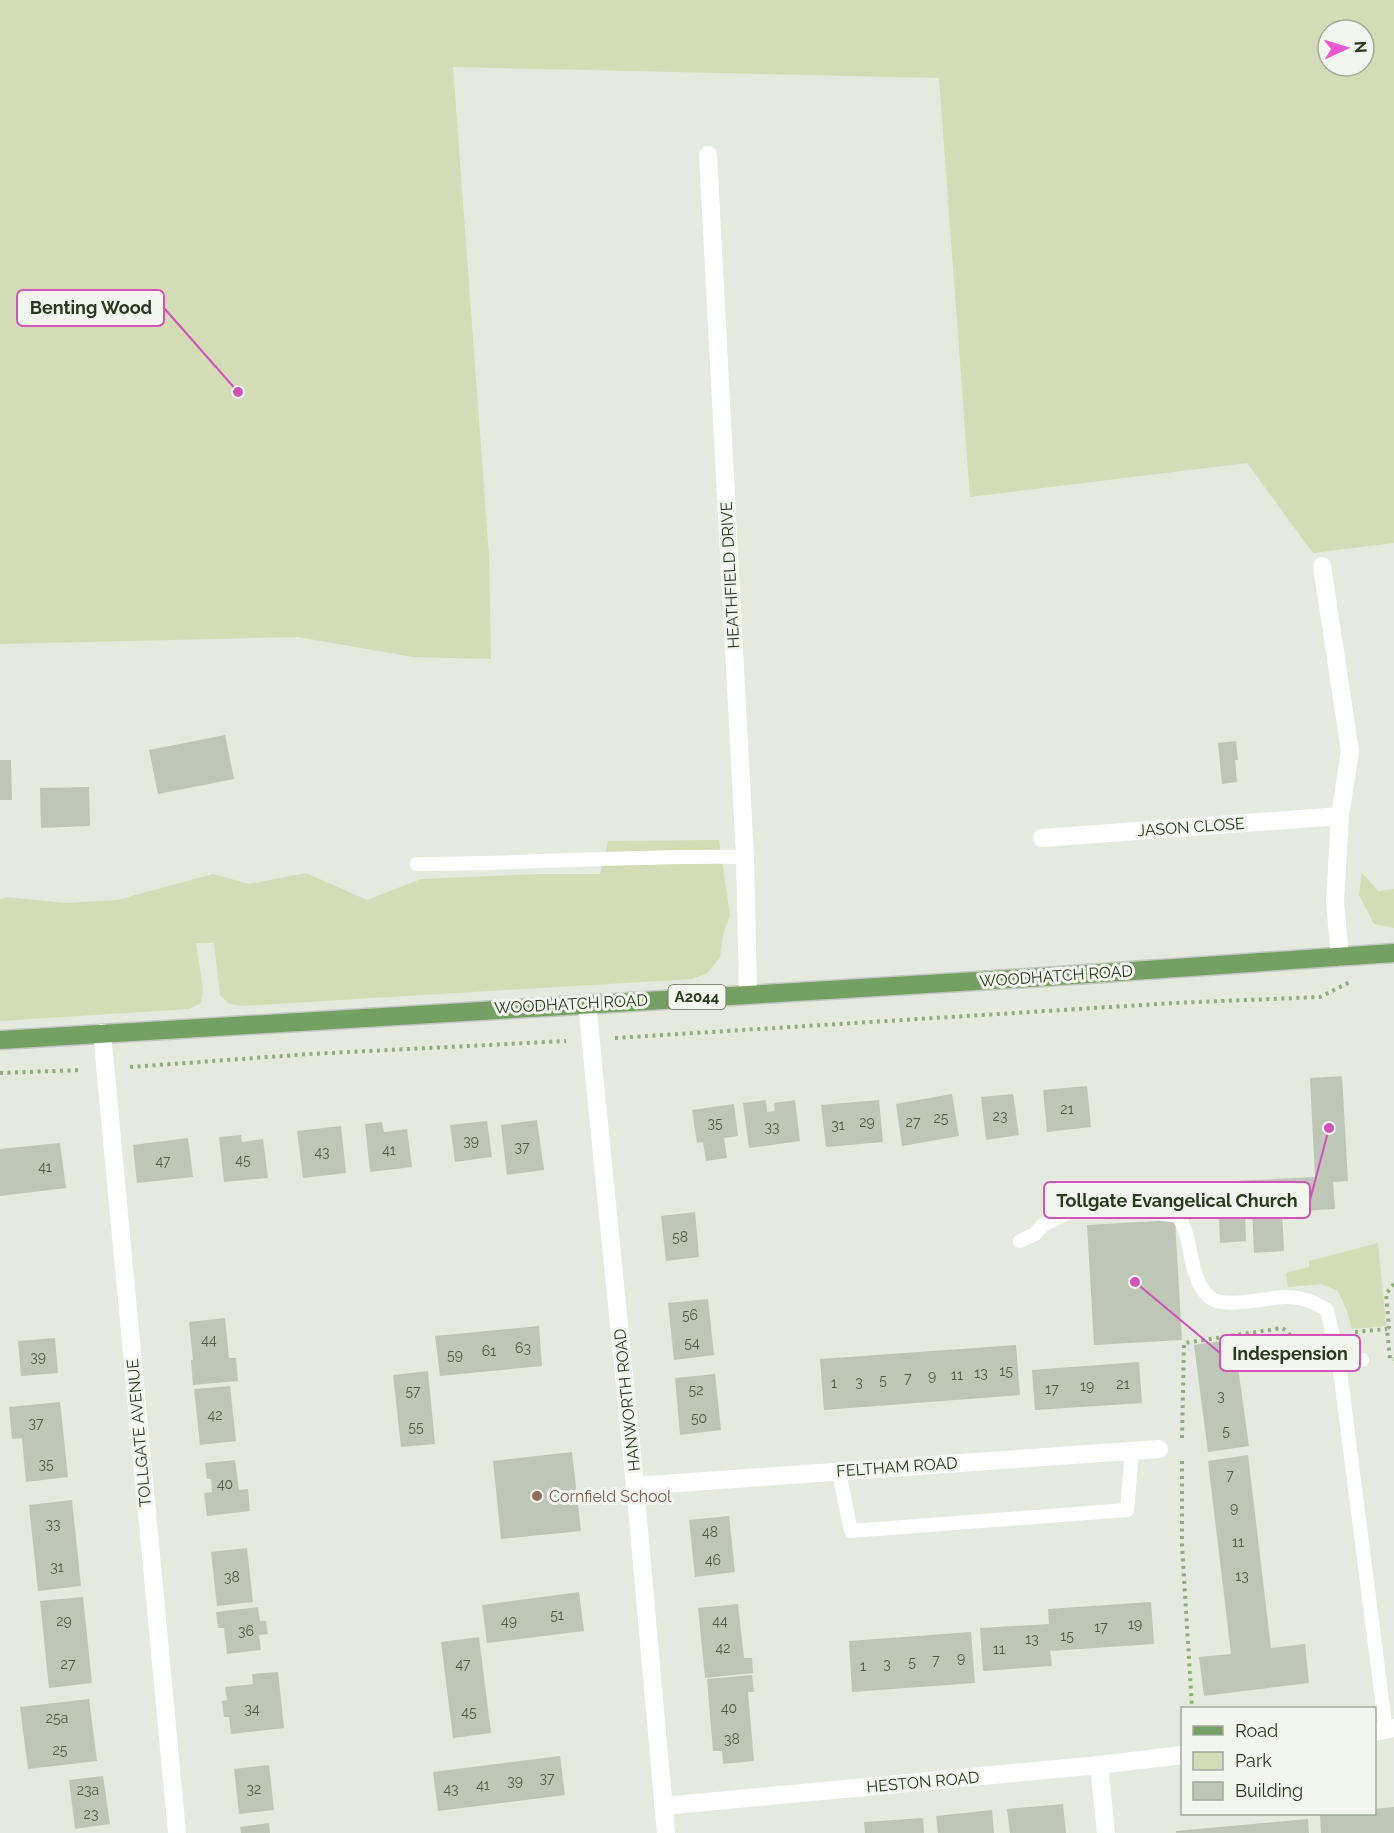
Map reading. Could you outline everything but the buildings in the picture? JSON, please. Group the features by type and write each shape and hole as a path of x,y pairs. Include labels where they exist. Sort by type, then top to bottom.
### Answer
{"main road":[{"name":"WOODHATCH ROAD","path":"0,1040 1394,953"}],"street":[{"name":"HEATHFIELD DRIVE","path":"708,155 745,856 748,994"},
{"path":"1322,566 1350,751 1340,816 1335,902 1340,957"},
{"name":"JASON CLOSE","path":"1042,838 1340,816"},
{"name":"HANWORTH ROAD","path":"587,1003 635,1486 666,1833"},
{"name":"TOLLGATE AVENUE","path":"102,1033 177,1833"},
{"name":"FELTHAM ROAD","path":"635,1486 1159,1449"},
{"name":"HESTON ROAD","path":"663,1806 1099,1766 1181,1755"},
{"path":"1099,1766 1106,1833"}],"lane":[{"path":"417,864 497,864 683,855 745,856"},
{"path":"1020,1241 1035,1234 1042,1225 1070,1212 1144,1211 1178,1216 1185,1226 1198,1284 1210,1298 1221,1303 1284,1297 1309,1300 1328,1310 1339,1363 1385,1730"},
{"path":"1315,1365 1362,1360"},
{"path":"838,1472 851,1531 1127,1510 1132,1451"}],"path":[{"path":"0,1073 590,1040 1174,1003 1320,997 1358,979"},
{"path":"1394,1284 1386,1294 1389,1327 1386,1329 1390,1359 1394,1359"},
{"path":"1182,1439 1184,1343 1282,1328 1293,1340 1386,1329"},
{"path":"1182,1451 1182,1545 1192,1707"}],"green space":[{"path":"0,0 1394,0 1394,543 1313,553 1247,463 970,497 939,78 453,67 489,556 491,659 413,657 298,637 0,644"},
{"path":"719,840 730,915 723,935 720,957 707,973 692,979 240,1006 228,1003 220,995 214,943 196,943 203,989 201,1003 189,1009 0,1021 0,899 6,897 66,903 117,900 213,874 249,884 306,873 367,900 421,879 600,874 608,841"},
{"path":"1362,873 1378,891 1394,889 1394,928 1374,924 1359,895"},
{"path":"1378,1243 1386,1326 1352,1329 1338,1291 1321,1284 1288,1287 1286,1273 1309,1267 1309,1261"}],"place":[{"name":"Benting Wood","path":"238,392"},
{"name":"Tollgate Evangelical Church","path":"1329,1128"},
{"name":"Indespension","path":"1135,1282"},
{"name":"Cornfield School","path":"537,1496"}]}
